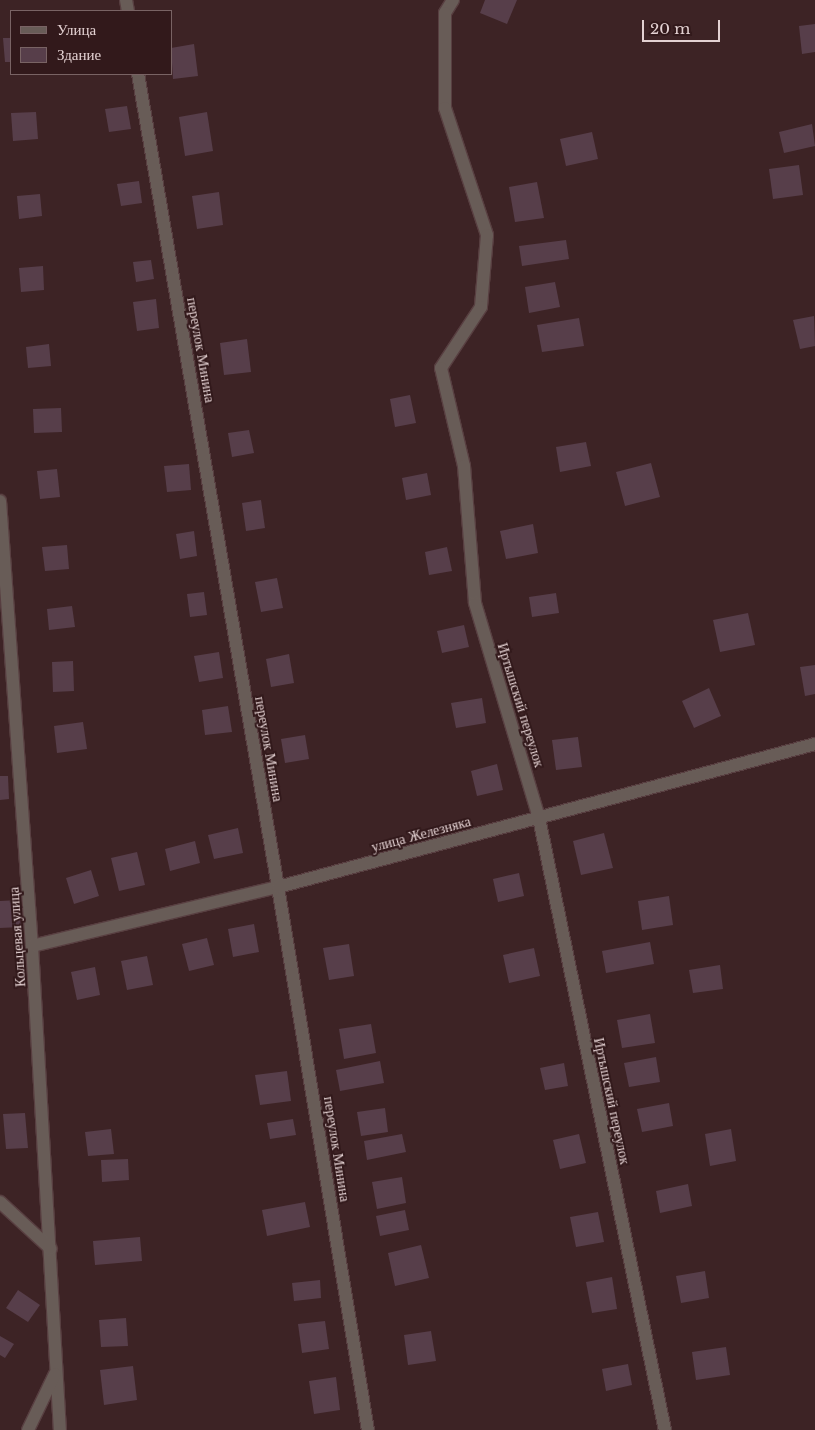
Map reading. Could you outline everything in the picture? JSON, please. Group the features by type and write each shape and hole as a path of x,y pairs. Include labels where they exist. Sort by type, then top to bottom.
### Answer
{"street":[{"name":"Иртышский переулок","path":"453,0 445,13 445,108 487,235 481,307 441,368 464,466 474,603 539,818 665,1430"},
{"name":"переулок Минина","path":"138,75 278,887 368,1430"},
{"name":"Кольцевая улица","path":"0,501 32,946 60,1430"},
{"name":"улица Железняка","path":"32,946 278,887 815,744"},
{"path":"0,1202 51,1249"},
{"name":"Кольцевая улица","path":"28,1430 56,1372"}],"building":[{"path":"485,0 517,0 507,24 480,13"},
{"path":"815,24 815,52 802,54 799,26"},
{"path":"3,38 10,38 10,62 5,62"},
{"path":"194,44 198,76 173,79 172,48"},
{"path":"127,106 131,129 109,132 105,109"},
{"path":"36,112 38,139 13,141 11,113"},
{"path":"207,112 213,151 185,156 179,117"},
{"path":"812,124 815,146 784,153 779,132"},
{"path":"592,132 598,159 566,166 560,139"},
{"path":"799,165 803,195 773,199 769,169"},
{"path":"139,181 142,203 121,206 117,184"},
{"path":"537,182 544,218 515,222 509,187"},
{"path":"219,192 223,225 197,229 192,196"},
{"path":"40,194 42,216 19,219 17,196"},
{"path":"566,240 569,259 522,266 519,246"},
{"path":"151,260 154,279 136,282 133,262"},
{"path":"43,266 44,290 21,292 19,268"},
{"path":"555,282 560,307 529,313 525,287"},
{"path":"156,299 159,328 137,331 133,302"},
{"path":"814,316 815,346 800,349 793,320"},
{"path":"579,318 584,346 542,352 537,325"},
{"path":"247,339 251,372 224,375 220,343"},
{"path":"49,344 51,366 28,368 26,347"},
{"path":"410,395 416,423 395,427 390,399"},
{"path":"61,408 62,432 34,433 33,409"},
{"path":"249,430 254,453 232,457 228,433"},
{"path":"586,442 591,466 560,472 556,447"},
{"path":"651,463 660,497 625,506 616,472"},
{"path":"189,464 191,490 167,492 164,466"},
{"path":"57,469 60,497 40,499 37,471"},
{"path":"427,473 431,495 406,500 402,478"},
{"path":"261,500 265,528 246,531 242,503"},
{"path":"533,524 538,553 506,559 500,531"},
{"path":"194,531 197,556 180,559 176,534"},
{"path":"67,545 69,569 45,571 42,547"},
{"path":"447,547 452,571 429,575 425,552"},
{"path":"277,578 283,608 261,612 255,582"},
{"path":"204,592 207,615 190,617 187,594"},
{"path":"556,593 559,613 532,617 529,597"},
{"path":"72,606 75,627 49,630 47,609"},
{"path":"748,613 755,645 720,652 713,620"},
{"path":"464,625 469,647 442,653 437,631"},
{"path":"219,652 223,678 199,682 194,656"},
{"path":"289,654 294,683 271,687 266,659"},
{"path":"73,661 74,691 53,692 52,662"},
{"path":"815,665 815,694 805,696 800,667"},
{"path":"709,688 721,716 694,728 682,701"},
{"path":"482,698 486,723 456,728 451,703"},
{"path":"228,706 232,732 205,735 202,710"},
{"path":"83,722 87,749 57,753 54,726"},
{"path":"305,735 309,759 285,763 281,739"},
{"path":"578,737 582,767 556,770 552,740"},
{"path":"497,764 503,790 477,796 471,771"},
{"path":"0,776 8,776 9,799 0,800"},
{"path":"238,828 243,853 214,859 208,835"},
{"path":"604,833 613,868 581,875 573,841"},
{"path":"195,841 200,863 170,871 165,849"},
{"path":"137,852 145,885 119,891 111,858"},
{"path":"91,870 99,896 74,904 66,878"},
{"path":"519,873 524,896 498,902 493,879"},
{"path":"669,896 673,925 642,930 638,901"},
{"path":"20,900 21,927 0,928 0,901"},
{"path":"254,924 259,952 233,957 228,929"},
{"path":"207,938 214,965 189,971 182,944"},
{"path":"650,942 654,964 606,973 602,951"},
{"path":"349,944 354,976 329,980 323,948"},
{"path":"534,948 540,976 509,983 503,955"},
{"path":"147,956 153,985 127,990 121,961"},
{"path":"720,965 723,989 693,993 689,970"},
{"path":"95,967 100,995 77,1000 71,972"},
{"path":"650,1014 655,1043 622,1048 617,1020"},
{"path":"371,1024 376,1053 344,1059 339,1029"},
{"path":"656,1057 660,1082 629,1087 624,1063"},
{"path":"380,1061 384,1083 340,1091 336,1070"},
{"path":"564,1063 568,1086 545,1090 540,1068"},
{"path":"287,1071 291,1101 260,1105 255,1075"},
{"path":"669,1103 673,1126 642,1132 637,1109"},
{"path":"385,1108 388,1132 361,1136 357,1112"},
{"path":"25,1113 28,1148 6,1149 3,1114"},
{"path":"293,1119 296,1135 270,1139 267,1123"},
{"path":"111,1129 114,1154 88,1156 85,1132"},
{"path":"731,1129 736,1161 710,1166 705,1134"},
{"path":"402,1134 406,1152 367,1160 364,1141"},
{"path":"579,1134 586,1163 560,1169 553,1140"},
{"path":"128,1159 129,1180 102,1182 101,1160"},
{"path":"402,1177 406,1203 377,1209 372,1182"},
{"path":"688,1184 692,1206 660,1213 656,1191"},
{"path":"305,1202 310,1227 267,1236 262,1210"},
{"path":"405,1210 409,1230 380,1236 376,1216"},
{"path":"598,1212 604,1242 576,1247 570,1217"},
{"path":"140,1237 142,1261 95,1265 93,1241"},
{"path":"421,1245 429,1278 395,1286 388,1253"},
{"path":"705,1271 709,1298 681,1303 676,1276"},
{"path":"612,1277 617,1309 592,1313 586,1282"},
{"path":"320,1280 321,1298 294,1301 292,1283"},
{"path":"18,1290 40,1305 28,1322 6,1308"},
{"path":"126,1318 128,1346 101,1347 99,1320"},
{"path":"325,1321 329,1349 302,1353 298,1324"},
{"path":"431,1331 436,1361 408,1365 404,1335"},
{"path":"0,1336 14,1344 5,1358 0,1355"},
{"path":"726,1347 730,1375 696,1380 692,1352"},
{"path":"628,1364 632,1385 606,1391 602,1369"},
{"path":"133,1366 137,1400 104,1405 100,1370"},
{"path":"336,1377 340,1410 314,1414 309,1381"}]}
